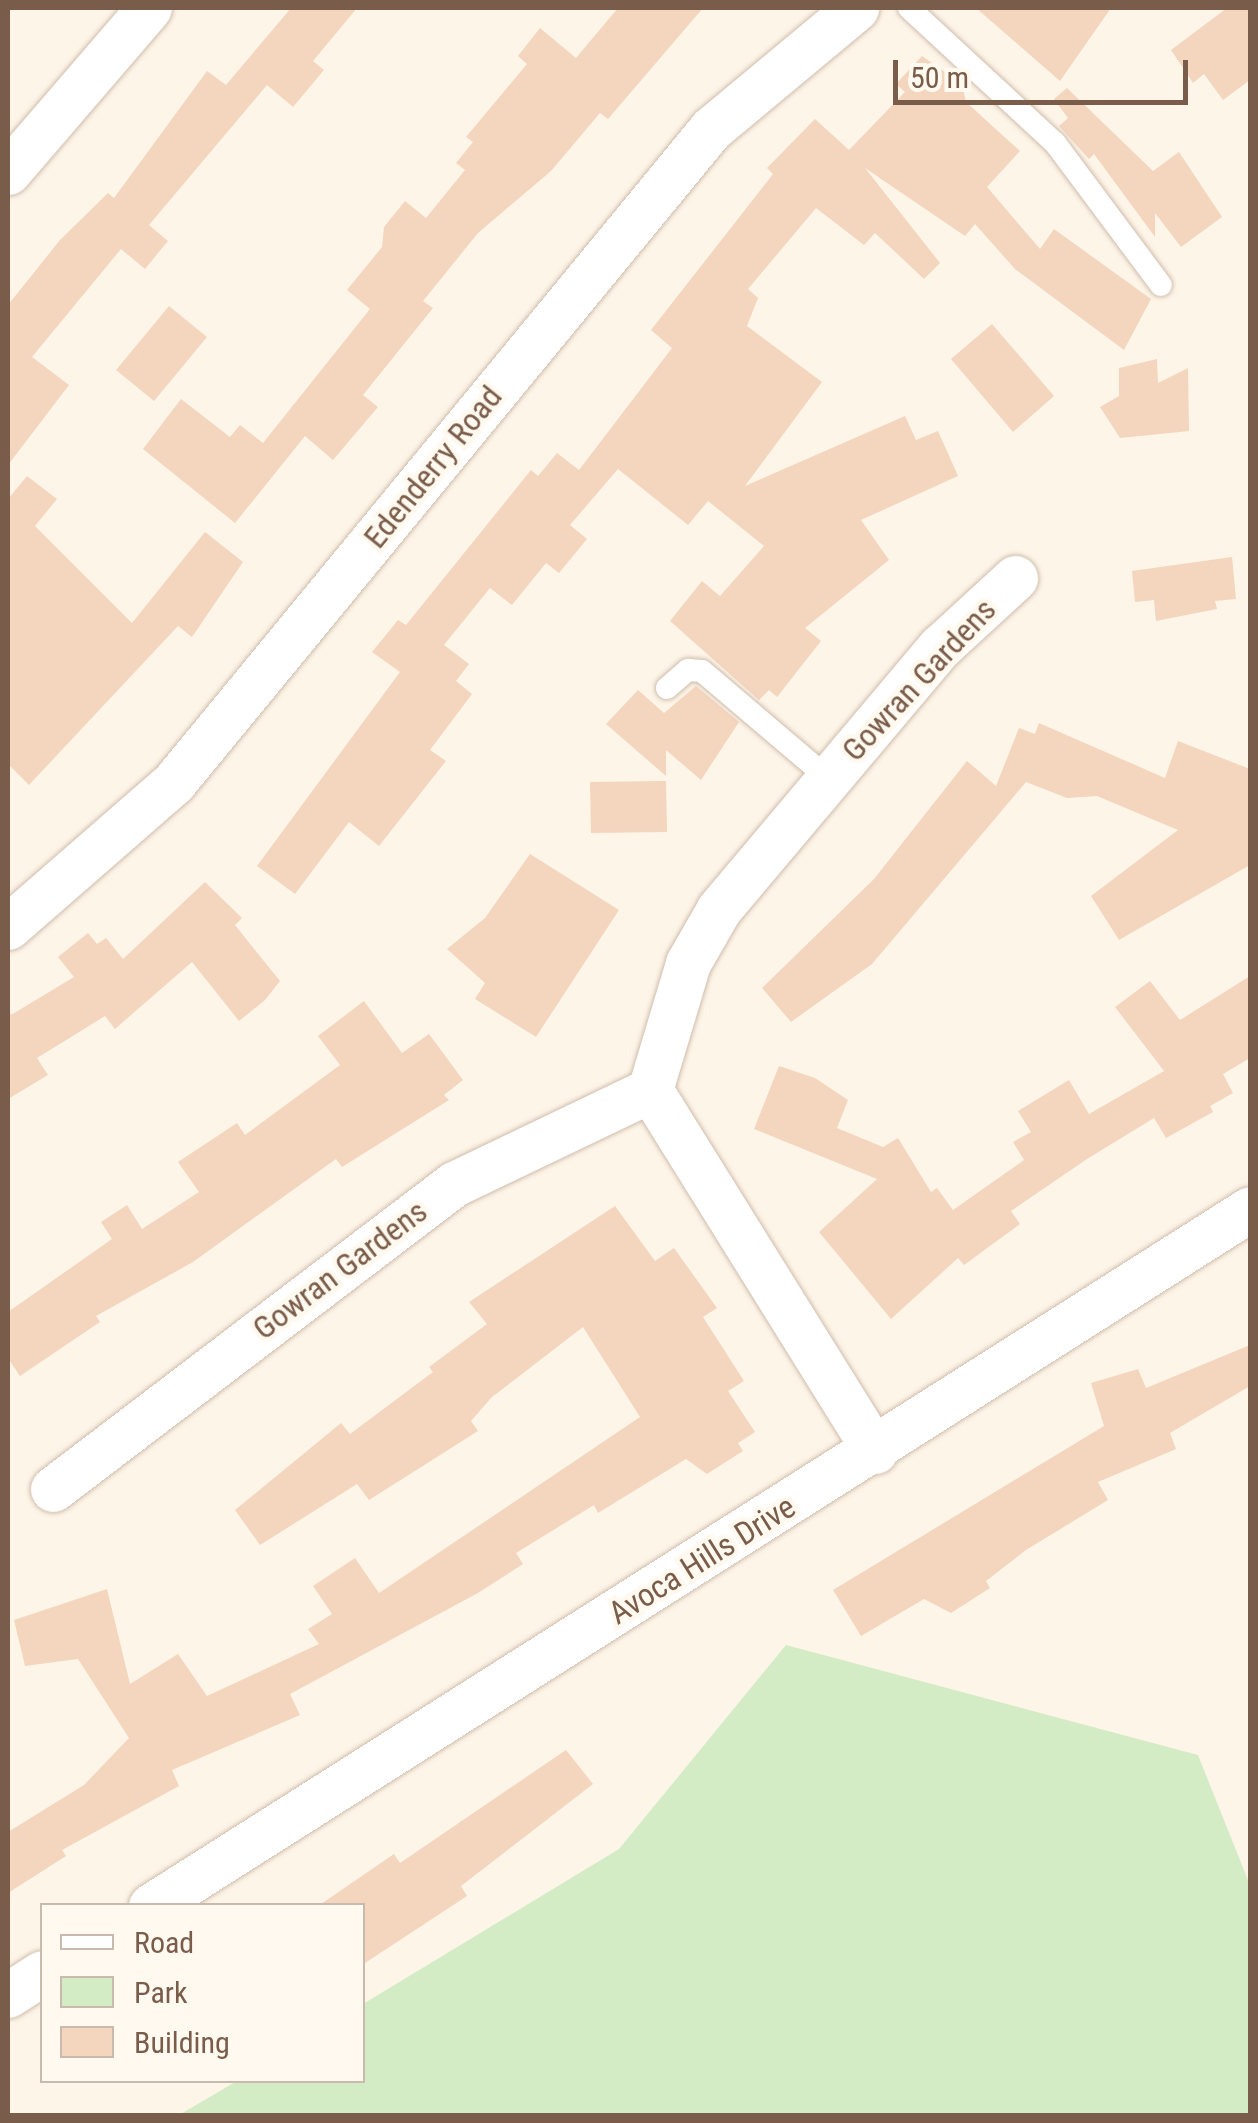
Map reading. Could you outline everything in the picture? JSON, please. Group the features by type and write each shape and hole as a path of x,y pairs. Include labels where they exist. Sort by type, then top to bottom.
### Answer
{"street":[{"path":"8,172 148,8"},
{"name":"Edenderry Road","path":"8,927 174,782 710,129 856,8"},
{"name":"Gowran Gardens","path":"54,1489 454,1184 650,1090 688,963 718,909 940,647 1014,578"},
{"path":"650,1090 874,1451"},
{"name":"Avoca Hills Drive","path":"155,1903 874,1451 1250,1209"},
{"path":"8,1995 40,1974"}],"lane":[{"path":"909,8 1055,143 1161,285"},
{"path":"667,688 688,670 702,671 829,779"}],"green space":[{"path":"786,1645 1198,1755 1250,1885 1250,2115 179,2115 234,2083 365,2083 365,2003 619,1849"}],"building":[{"path":"291,8 357,8 313,61 324,70 293,107 267,85 149,225 168,241 145,269 121,249 32,357 69,385 8,465 8,305 60,240 108,193 114,198 207,71 226,85"},
{"path":"618,8 703,8 608,119 600,113 551,171 478,233 423,301 433,308 363,395 378,407 333,460 305,436 235,523 143,449 181,399 230,437 240,425 263,443 370,309 347,290 382,247 384,227 405,201 426,218 465,170 456,163 473,142 466,137 527,64 518,56 540,28 576,58"},
{"path":"976,8 1111,8 1060,81"},
{"path":"1227,8 1250,8 1250,80 1223,100 1204,74 1193,83 1171,50"},
{"path":"922,56 962,84 966,102 1020,151 987,187 1040,249 1054,229 1151,299 1124,350 1015,269 975,224 965,236 865,168 940,263 924,279 875,233 864,245 816,208 748,289 758,298 747,326 822,382 745,486 905,416 916,440 938,431 958,476 861,520 889,560 805,628 821,641 777,697 769,690 759,700 670,621 702,581 720,596 764,546 708,501 688,525 618,469 570,525 587,539 559,573 546,563 512,605 490,588 444,645 469,664 456,681 472,694 430,750 446,761 379,846 349,822 295,894 257,866 400,672 372,652 398,620 406,625 531,470 538,476 557,453 579,470 672,348 651,330 773,174 767,168 815,119 849,150 905,92 896,84"},
{"path":"1067,88 1153,171 1179,152 1222,217 1181,247 1155,213 1155,237 1094,154 1089,159 1059,126 1068,118 1054,99"},
{"path":"169,306 207,337 154,401 116,370"},
{"path":"992,324 1054,396 1013,432 951,359"},
{"path":"1157,359 1158,383 1188,368 1189,431 1120,438 1100,407 1119,396 1119,368"},
{"path":"27,476 57,499 35,526 132,623 205,532 243,562 192,637 178,626 29,785 8,764 8,499"},
{"path":"1232,557 1236,599 1215,601 1217,609 1156,621 1154,600 1135,602 1132,571"},
{"path":"696,686 739,722 701,780 666,750 666,776 606,724 638,690 664,713"},
{"path":"1039,723 1165,778 1178,741 1250,769 1250,865 1119,940 1091,896 1178,830 1097,796 1067,798 1026,782 872,964 791,1022 762,988 874,879 967,761 996,786 1019,728 1035,734"},
{"path":"666,781 667,832 591,833 590,782"},
{"path":"530,854 619,910 536,1037 475,999 485,983 447,949 485,918"},
{"path":"205,882 242,918 235,925 280,981 265,1000 239,1021 192,962 115,1029 105,1016 37,1058 48,1075 8,1099 8,1008 11,1015 74,977 58,957 88,933 97,944 106,938 123,959"},
{"path":"1250,976 1250,1058 1223,1074 1233,1093 1210,1106 1213,1112 1166,1138 1154,1118 1087,1159 1011,1211 1020,1224 964,1265 958,1258 891,1319 819,1232 877,1179 754,1129 779,1066 815,1078 848,1100 837,1128 883,1147 898,1138 931,1192 937,1188 953,1210 1024,1160 1013,1142 1031,1132 1018,1111 1069,1080 1089,1114 1164,1071 1115,1007 1150,981 1180,1020"},
{"path":"364,1001 402,1053 429,1034 463,1080 444,1095 449,1100 342,1167 336,1159 193,1262 96,1316 100,1322 20,1376 8,1358 8,1312 112,1239 101,1222 127,1205 142,1229 199,1192 178,1162 237,1123 245,1135 340,1065 318,1036"},
{"path":"615,1206 655,1261 674,1248 717,1308 703,1317 744,1381 728,1391 755,1432 738,1443 743,1451 707,1474 686,1459 598,1513 594,1505 516,1553 523,1564 478,1593 290,1694 300,1715 172,1770 179,1786 62,1850 66,1856 8,1893 8,1832 84,1785 129,1738 78,1659 25,1666 14,1620 107,1589 130,1684 178,1654 207,1696 319,1644 308,1629 332,1614 313,1586 355,1558 379,1593 640,1417 583,1327 492,1397 471,1421 478,1431 369,1500 357,1484 260,1545 235,1510 341,1423 350,1434 433,1372 429,1367 487,1324 469,1302"},
{"path":"1250,1345 1250,1386 1170,1433 1176,1449 1098,1482 1108,1500 1026,1550 986,1581 990,1588 951,1613 924,1599 861,1636 833,1590 1104,1426 1091,1383 1138,1369 1146,1388"},
{"path":"566,1750 593,1784 461,1886 467,1896 365,1963 365,1903 322,1903 394,1854 400,1863"}]}
